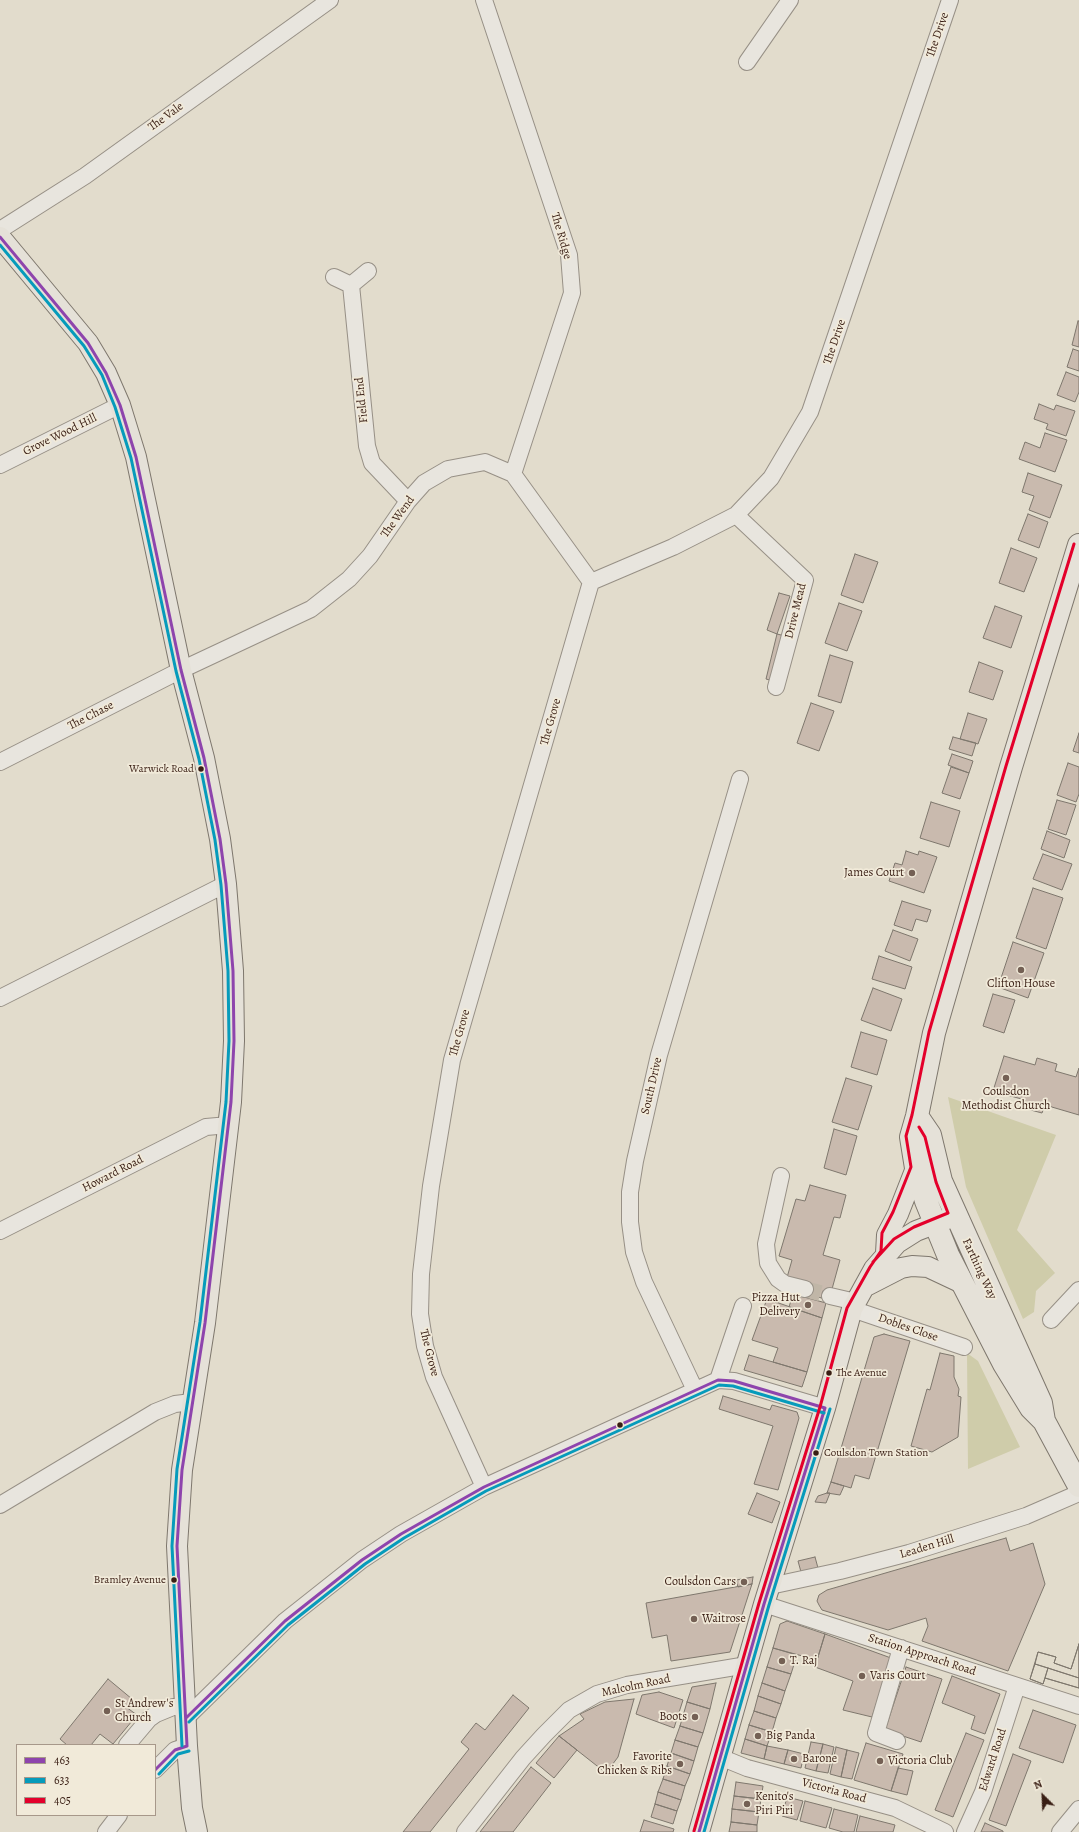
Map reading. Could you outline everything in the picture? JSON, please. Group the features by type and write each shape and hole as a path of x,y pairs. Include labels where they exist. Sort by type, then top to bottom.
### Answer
{"highway":[{"name":"Farthing Way","path":"1044,1421 1031,1408 1004,1364 962,1283 934,1224 916,1168 911,1136 917,1116 937,1026 1011,766 1079,545"},
{"name":"Farthing Way","path":"917,1116 930,1135 940,1181 1040,1403 1044,1421 1079,1486"}],"main road":[{"path":"0,237 88,343 106,373 120,405 136,457 181,670 204,758 220,838 226,884 234,1002 234,1041 229,1125 205,1324 182,1470 176,1546 186,1746 192,1808 197,1832"},
{"path":"886,1253 887,1235 898,1214 916,1168"},
{"path":"699,1832 767,1595 857,1299 874,1269 886,1253 897,1243 916,1231 955,1216"},
{"path":"857,1299 885,1275 903,1267 928,1267 947,1274 962,1283"}],"street":[{"name":"The Vale","path":"0,230 85,176 330,0"},
{"name":"The Ridge","path":"484,0 569,255 572,293 513,474"},
{"path":"747,62 790,0"},
{"name":"The Drive","path":"591,582 673,546 736,515 771,478 810,412 950,0"},
{"path":"334,277 351,285 368,271"},
{"name":"Field End","path":"351,285 367,446 372,463 408,501"},
{"name":"Grove Wood Hill","path":"0,465 120,405"},
{"name":"The Wend","path":"181,670 311,609 349,579 370,556 408,501 424,483 448,469 485,462 513,474"},
{"path":"513,474 591,582"},
{"name":"Drive Mead","path":"736,515 805,580 776,687"},
{"name":"The Grove","path":"484,1487 434,1377 425,1346 420,1314 422,1259 431,1186 452,1060 591,582"},
{"name":"The Chase","path":"0,762 181,670"},
{"name":"South Drive","path":"695,1390 644,1282 637,1260 630,1222 630,1192 635,1161 659,1055 740,779"},
{"path":"0,998 226,884"},
{"name":"Howard Road","path":"0,1231 206,1127 229,1125"},
{"path":"782,1176 766,1244 768,1263 773,1272 782,1281 805,1289"},
{"path":"1051,1320 1060,1299 1079,1290"},
{"name":"Dobles Close","path":"830,1296 857,1299 964,1347"},
{"path":"718,1380 743,1306"},
{"path":"128,1744 156,1714 173,1707 185,1713 285,1621 350,1569 400,1534 484,1487 718,1380 724,1379 734,1381 825,1408"},
{"path":"0,1505 155,1412 175,1404 192,1402"},
{"name":"Leaden Hill","path":"767,1595 840,1571 909,1553 1005,1523 1051,1506 1079,1493"},
{"name":"Station Approach Road","path":"767,1595 901,1648 1079,1706"},
{"path":"897,1741 876,1733 901,1648"},
{"name":"Malcolm Road","path":"465,1832 533,1746 569,1710 597,1694 627,1685 747,1664"},
{"name":"Edward Road","path":"964,1832 983,1792 1017,1686"},
{"path":"156,1769 175,1750 186,1746"},
{"name":"Victoria Road","path":"720,1757 747,1768 895,1808 945,1832"},
{"path":"1060,1832 1078,1813"},
{"path":"106,1832 118,1816"}],"shaded area":[{"path":"948,1097 1056,1135 1017,1230 1055,1273 1036,1291 1034,1312 1023,1319 966,1187"},
{"path":"967,1353 978,1361 1020,1447 968,1469"}],"building":[{"path":"1079,321 1079,347 1072,345"},
{"path":"1073,349 1079,351 1079,371 1067,367"},
{"path":"1066,372 1079,377 1079,392 1075,402 1057,395"},
{"path":"1039,404 1054,410 1056,405 1075,411 1066,436 1046,429 1048,424 1034,419"},
{"path":"1045,433 1067,440 1055,472 1019,459 1025,442 1040,448"},
{"path":"1028,473 1062,485 1050,518 1029,510 1034,496 1022,492"},
{"path":"1028,514 1048,522 1039,548 1018,540"},
{"path":"1011,548 1037,558 1024,592 999,583"},
{"path":"855,554 878,562 863,603 841,595"},
{"path":"779,593 790,596 777,634 767,630"},
{"path":"839,603 862,611 847,651 825,643"},
{"path":"995,606 1022,616 1011,648 983,638"},
{"path":"777,634 789,637 777,682 766,679"},
{"path":"830,655 853,662 841,703 818,696"},
{"path":"979,662 1003,671 993,700 969,692"},
{"path":"811,703 834,711 819,751 797,743"},
{"path":"968,713 987,719 978,744 960,739"},
{"path":"1079,733 1079,753 1073,751"},
{"path":"953,737 976,743 972,756 949,749"},
{"path":"952,754 973,761 969,773 948,765"},
{"path":"1068,763 1079,767 1079,794 1076,802 1057,795"},
{"path":"951,767 969,773 960,799 942,793"},
{"path":"1057,800 1076,805 1066,835 1048,829"},
{"path":"931,802 960,811 949,847 920,838"},
{"path":"1047,831 1070,840 1064,858 1041,849"},
{"name":"James Court","path":"906,851 918,855 919,851 937,857 924,893 889,881 895,863 902,865"},
{"path":"1043,854 1072,864 1062,890 1033,879"},
{"path":"1033,888 1063,898 1046,949 1016,938"},
{"path":"902,901 931,910 927,922 916,919 912,931 894,925"},
{"path":"893,930 918,939 910,961 885,951"},
{"name":"Clifton House","path":"1013,942 1044,953 1028,998 998,987"},
{"path":"879,956 912,967 905,989 872,979"},
{"path":"873,988 902,999 891,1031 861,1020"},
{"path":"993,994 1015,1000 1004,1033 983,1026"},
{"path":"861,1032 887,1040 877,1075 851,1067"},
{"path":"1004,1056 1035,1065 1037,1058 1057,1064 1055,1071 1076,1077 1079,1068 1079,1115 1045,1105 1042,1113 1023,1108 1025,1100 993,1091"},
{"path":"846,1078 872,1086 858,1130 832,1122"},
{"path":"834,1129 857,1136 846,1175 824,1168"},
{"path":"810,1185 846,1195 840,1218 834,1217 823,1255 840,1260 829,1300 803,1293 786,1281 792,1260 779,1256 796,1199 805,1201"},
{"name":"Pizza Hut Delivery","path":"793,1294 826,1303 822,1318 789,1307"},
{"path":"767,1299 822,1318 807,1372 773,1362 778,1348 752,1340"},
{"path":"884,1334 910,1341 869,1479 855,1475 851,1488 831,1482 874,1337"},
{"path":"940,1353 954,1356 954,1377 959,1389 958,1396 961,1397 958,1437 932,1452 911,1446 927,1389 930,1390"},
{"path":"749,1355 807,1372 802,1387 744,1370"},
{"path":"723,1396 770,1410 772,1405 797,1412 799,1418 778,1490 754,1484 773,1426 719,1409"},
{"path":"831,1482 844,1486 840,1495 827,1493"},
{"path":"757,1493 780,1502 772,1523 748,1514"},
{"path":"830,1493 826,1503 815,1502 818,1496"},
{"path":"1006,1538 1010,1551 1033,1543 1045,1584 1008,1671 922,1641 928,1626 926,1618 888,1630 822,1610 817,1601 819,1595 827,1590"},
{"path":"815,1557 818,1568 801,1572 798,1561"},
{"name":"Coulsdon Cars","path":"753,1577 752,1584 738,1587 736,1580"},
{"name":"Waitrose","path":"752,1584 730,1652 671,1661 667,1635 652,1638 646,1603"},
{"path":"787,1621 825,1634 817,1660 773,1648 780,1624"},
{"name":"Varis Court","path":"825,1634 891,1658 872,1717 843,1710 853,1681 815,1667"},
{"path":"1079,1644 1079,1688 1045,1678 1043,1684 1030,1679 1038,1652 1056,1657 1054,1663 1071,1669"},
{"path":"1079,1644 1079,1678 1035,1664 1038,1652 1056,1657 1054,1663 1071,1669"},
{"name":"T. Raj","path":"773,1648 797,1655 791,1674 767,1667"},
{"path":"1035,1664 1048,1668 1043,1684 1030,1679"},
{"path":"767,1667 791,1674 785,1691 762,1683"},
{"name":"Varis Court","path":"906,1667 942,1679 921,1742 885,1730"},
{"path":"1048,1668 1079,1678 1079,1688 1045,1678"},
{"path":"952,1676 1000,1694 985,1734 971,1729 975,1716 942,1703"},
{"name":"St Andrew's Church","path":"108,1679 132,1699 126,1707 137,1715 113,1744 100,1734 92,1744 66,1744 60,1739"},
{"path":"716,1683 710,1709 687,1702 692,1687"},
{"path":"762,1683 785,1691 781,1704 758,1696"},
{"path":"659,1692 683,1700 674,1728 636,1714 642,1695"},
{"path":"513,1695 529,1708 430,1832 403,1832 469,1749 461,1742 476,1723 485,1730"},
{"path":"758,1696 781,1704 776,1718 754,1711"},
{"path":"634,1699 618,1757 606,1773 559,1736 584,1719 580,1714 605,1702"},
{"name":"Boots","path":"687,1702 710,1709 703,1733 680,1726"},
{"path":"1033,1710 1076,1725 1063,1763 1019,1748"},
{"path":"754,1711 776,1718 772,1732 749,1725"},
{"name":"Big Panda","path":"749,1725 772,1732 767,1746 745,1739"},
{"path":"680,1726 703,1733 698,1747 675,1740"},
{"path":"966,1733 984,1740 953,1817 935,1810"},
{"path":"559,1736 577,1750 554,1778 536,1763"},
{"path":"745,1739 767,1746 764,1759 741,1753"},
{"path":"675,1740 698,1747 694,1761 671,1753"},
{"path":"811,1742 823,1744 816,1771 805,1768"},
{"name":"Victoria Club","path":"866,1743 903,1754 891,1791 854,1780"},
{"path":"823,1744 834,1747 828,1773 816,1771"},
{"path":"767,1746 788,1750 784,1764 764,1759"},
{"path":"836,1747 847,1750 841,1777 830,1774"},
{"name":"Barone","path":"788,1750 804,1754 801,1768 784,1764"},
{"path":"847,1750 859,1753 852,1779 841,1777"},
{"name":"Favorite Chicken & Ribs","path":"671,1753 694,1761 690,1774 667,1766"},
{"path":"1013,1754 1031,1761 1006,1826 989,1820"},
{"path":"667,1766 690,1774 685,1786 663,1779"},
{"path":"531,1767 551,1783 513,1832 480,1832"},
{"path":"898,1768 913,1771 907,1795 891,1791"},
{"path":"663,1779 685,1786 681,1800 658,1792"},
{"path":"736,1782 763,1786 761,1799 734,1796"},
{"path":"658,1792 681,1800 677,1811 655,1804"},
{"name":"Kenito's Piri Piri","path":"734,1796 761,1799 759,1812 732,1809"},
{"path":"787,1797 803,1801 797,1820 782,1816"},
{"path":"805,1801 832,1808 826,1828 800,1821"},
{"path":"655,1804 677,1811 673,1824 651,1817"},
{"path":"732,1809 759,1812 757,1825 731,1822"},
{"path":"834,1809 858,1815 854,1832 843,1832 829,1828"},
{"path":"860,1816 895,1825 893,1832 856,1832"},
{"path":"644,1820 674,1829 673,1832 640,1832"},
{"path":"731,1822 757,1825 757,1832 729,1832"},
{"path":"985,1823 1003,1831 1003,1832 981,1832"}],"tunnel":[{"path":"805,1289 830,1296"}],"transit line":[{"name":"463","path":"0,237 88,343 106,373 120,405 136,457 181,670 204,758 220,839 226,884 233,971 234,1041 231,1102 205,1323 182,1470 177,1546 187,1746"},
{"name":"633","path":"0,245 84,346 102,375 115,407 131,458 176,671 199,759 215,840 221,885 228,971 229,1041 226,1102 200,1322 177,1469 172,1546 182,1746"},
{"name":"405","path":"694,1831 759,1603 820,1407 847,1308 870,1267 881,1251 882,1233 893,1212 911,1167 906,1136 912,1115 929,1032 1006,766 1074,544"},
{"name":"405","path":"873,1262 894,1239 914,1227 948,1213 936,1182 925,1137 919,1127"},
{"name":"463","path":"186,1718 285,1621 362,1560 401,1534 484,1487 718,1380 734,1381 825,1408"},
{"name":"633","path":"189,1722 288,1625 365,1564 404,1538 486,1491 719,1385 733,1386 824,1413"},
{"name":"463","path":"699,1832 764,1604 825,1408"},
{"name":"633","path":"704,1832 769,1605 830,1409"},
{"name":"463","path":"156,1769 175,1750 187,1746"},
{"name":"633","path":"159,1774 178,1754 189,1751"}],"place":[{"name":"Warwick Road","path":"201,769"},
{"name":"James Court","path":"912,873"},
{"name":"Clifton House","path":"1021,970"},
{"name":"Coulsdon Methodist Church","path":"1006,1078"},
{"name":"Pizza Hut Delivery","path":"808,1305"},
{"name":"The Avenue","path":"829,1373"},
{"name":"Coulsdon Town Station","path":"816,1453"},
{"name":"Bramley Avenue","path":"174,1580"},
{"name":"Coulsdon Cars","path":"744,1582"},
{"name":"Waitrose","path":"694,1619"},
{"name":"T. Raj","path":"782,1661"},
{"name":"Varis Court","path":"862,1676"},
{"name":"St Andrew's Church","path":"107,1711"},
{"name":"Boots","path":"695,1717"},
{"name":"Big Panda","path":"758,1736"},
{"name":"Barone","path":"794,1759"},
{"name":"Victoria Club","path":"880,1761"},
{"name":"Favorite Chicken & Ribs","path":"680,1764"},
{"name":"Kenito's Piri Piri","path":"747,1804"}]}
